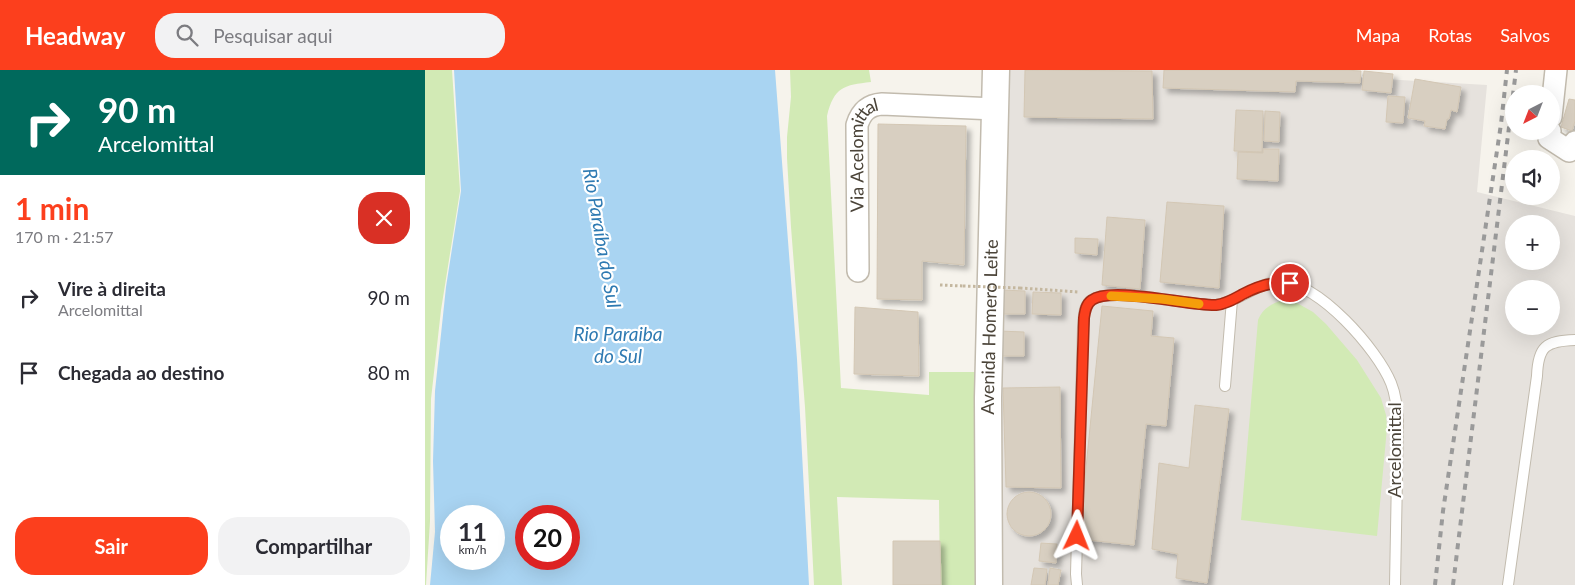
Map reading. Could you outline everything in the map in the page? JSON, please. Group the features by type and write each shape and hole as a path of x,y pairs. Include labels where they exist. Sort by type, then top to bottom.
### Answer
{"street":[{"name":"Avenida Homero Leite","path":"989,585 988,398 996,70"},
{"path":"1554,85 1556,70"},
{"name":"Via Acelomittal","path":"857,271 857,125 864,111 871,106 882,104 995,109"},
{"path":"1552,140 1569,151 1575,142"}],"lane":[{"name":"Arcelomittal","path":"1077,585 1084,318 1086,307 1093,300 1117,295 1221,305 1268,284 1290,283 1304,288 1344,319 1370,349 1384,369 1395,394 1398,421 1395,585"},
{"path":"1225,386 1232,300"},
{"path":"1508,585 1537,376 1537,362 1541,352 1551,342 1575,340"}],"path":[{"path":"940,285 1117,295"}],"shaded area":[{"path":"1004,70 1224,70 1487,85 1477,192 1505,199 1505,205 1530,205 1575,216 1575,585 999,585"}],"green space":[{"path":"425,70 452,70 460,191 441,310 431,399 430,521 426,585 425,585"},
{"path":"790,70 869,70 871,82 854,84 841,89 833,99 827,116 841,388 929,395 929,372 981,372 976,585 940,585 939,500 837,497 842,585 814,585 805,407 787,158 791,97"},
{"path":"1283,300 1297,303 1313,312 1326,324 1357,360 1381,398 1386,415 1387,428 1377,536 1241,520 1258,320 1262,312 1268,307"}],"water":[{"name":"Rio Paraiba do Sul","path":"454,70 775,70 797,359 809,585 430,585 435,532 433,461 435,391 446,287 461,191"}],"building":[{"path":"1025,70 1152,71 1153,119 1024,117"},
{"path":"1164,70 1361,71 1360,83 1296,81 1295,92 1163,88"},
{"path":"1364,71 1393,74 1391,93 1362,90"},
{"path":"1415,79 1461,87 1457,112 1451,110 1445,129 1424,126 1425,121 1408,118"},
{"path":"1388,96 1405,97 1403,123 1386,122"},
{"path":"1569,99 1575,100 1575,121 1572,131 1561,127"},
{"path":"1236,110 1263,111 1262,152 1234,151"},
{"path":"1265,111 1280,112 1279,142 1264,141"},
{"path":"878,124 966,126 964,265 922,261 922,300 877,299"},
{"path":"1263,149 1279,149 1278,181 1237,179 1238,152 1263,153"},
{"path":"1167,202 1224,206 1219,288 1160,282"},
{"path":"1107,217 1145,220 1140,289 1102,285"},
{"path":"1075,238 1098,239 1097,255 1075,253"},
{"path":"1002,290 1025,291 1025,314 1002,314"},
{"path":"1033,292 1061,293 1061,315 1032,314"},
{"path":"1102,306 1153,311 1151,336 1174,338 1166,426 1146,424 1134,545 1079,539"},
{"path":"855,307 918,312 919,376 854,374"},
{"path":"1000,331 1024,332 1024,356 1000,356"},
{"path":"1060,387 1061,488 1006,487 1003,388"},
{"path":"1195,405 1229,409 1207,583 1176,578 1178,554 1152,549 1159,463 1189,468"},
{"path":"1029,492 1041,496 1047,502 1051,514 1047,526 1041,532 1029,536 1017,532 1011,526 1007,514 1011,502 1017,496"},
{"path":"893,541 940,541 941,585 893,585"},
{"path":"1041,543 1057,544 1056,563 1039,561"},
{"path":"1034,568 1047,569 1045,585 1031,585"},
{"path":"1050,568 1061,570 1058,585 1048,585"}],"railway":[{"path":"1435,585 1443,511 1501,124 1507,70"},
{"path":"1453,585 1516,70"}],"slow traffic":[{"path":"1111,296 1162,299 1199,304"}],"route":[{"path":"1077,536 1084,318 1088,304 1096,298 1117,295 1221,305 1261,286 1276,282 1290,283"}],"water label":[{"name":"Rio Paraíba do Sul","path":"602,238"}]}
